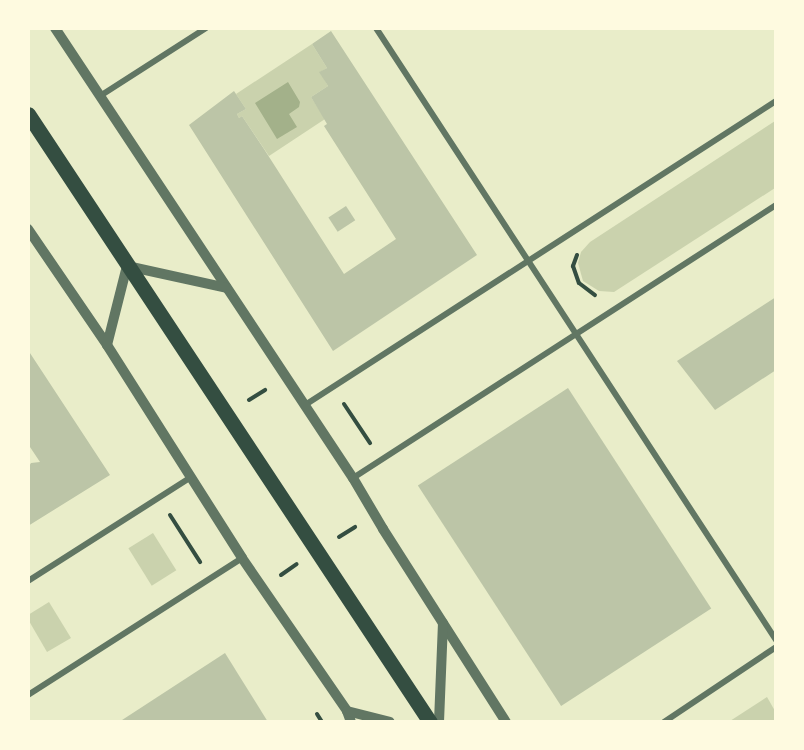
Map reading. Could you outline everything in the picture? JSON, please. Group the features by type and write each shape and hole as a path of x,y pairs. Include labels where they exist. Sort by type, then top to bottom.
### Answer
{"main road":[{"path":"28,114 430,722"}],"street":[{"path":"55,28 353,478 506,722"},
{"path":"100,96 206,28"},
{"path":"376,28 776,640"},
{"path":"304,405 776,100"},
{"path":"353,478 776,205"},
{"path":"28,229 107,345 242,558 349,716 390,722"},
{"path":"107,345 127,266 227,288"},
{"path":"28,581 191,477"},
{"path":"28,696 242,558"},
{"path":"439,722 443,623"},
{"path":"664,722 776,647"}],"path":[{"path":"570,234 579,248 573,266 579,283 592,294 610,297 618,307"}],"shaded area":[{"path":"312,44 327,68 320,72 328,86 311,97 325,119 269,156 242,116 239,118 237,114 246,109 236,94"},
{"path":"288,82 300,102 299,107 289,114 297,127 277,139 255,103"},
{"path":"775,121 775,188 614,292 599,291 583,281 578,263 581,252 590,242"},
{"path":"153,533 176,570 152,586 128,548"},
{"path":"49,602 71,638 47,652 29,621 28,615"},
{"path":"767,697 775,711 775,721 730,721"}],"building":[{"path":"331,31 477,255 333,351 189,125 234,91 246,109 237,114 239,118 242,116 344,274 396,239 324,126 327,124 311,97 328,86 319,72 327,68 312,44"},
{"path":"346,206 355,220 338,232 328,217"},
{"path":"776,297 776,370 715,410 677,361"},
{"path":"28,350 110,475 28,526 28,468 31,463 40,462 28,444"},
{"path":"568,388 711,609 561,706 418,485"},
{"path":"225,653 268,722 119,722"}]}
